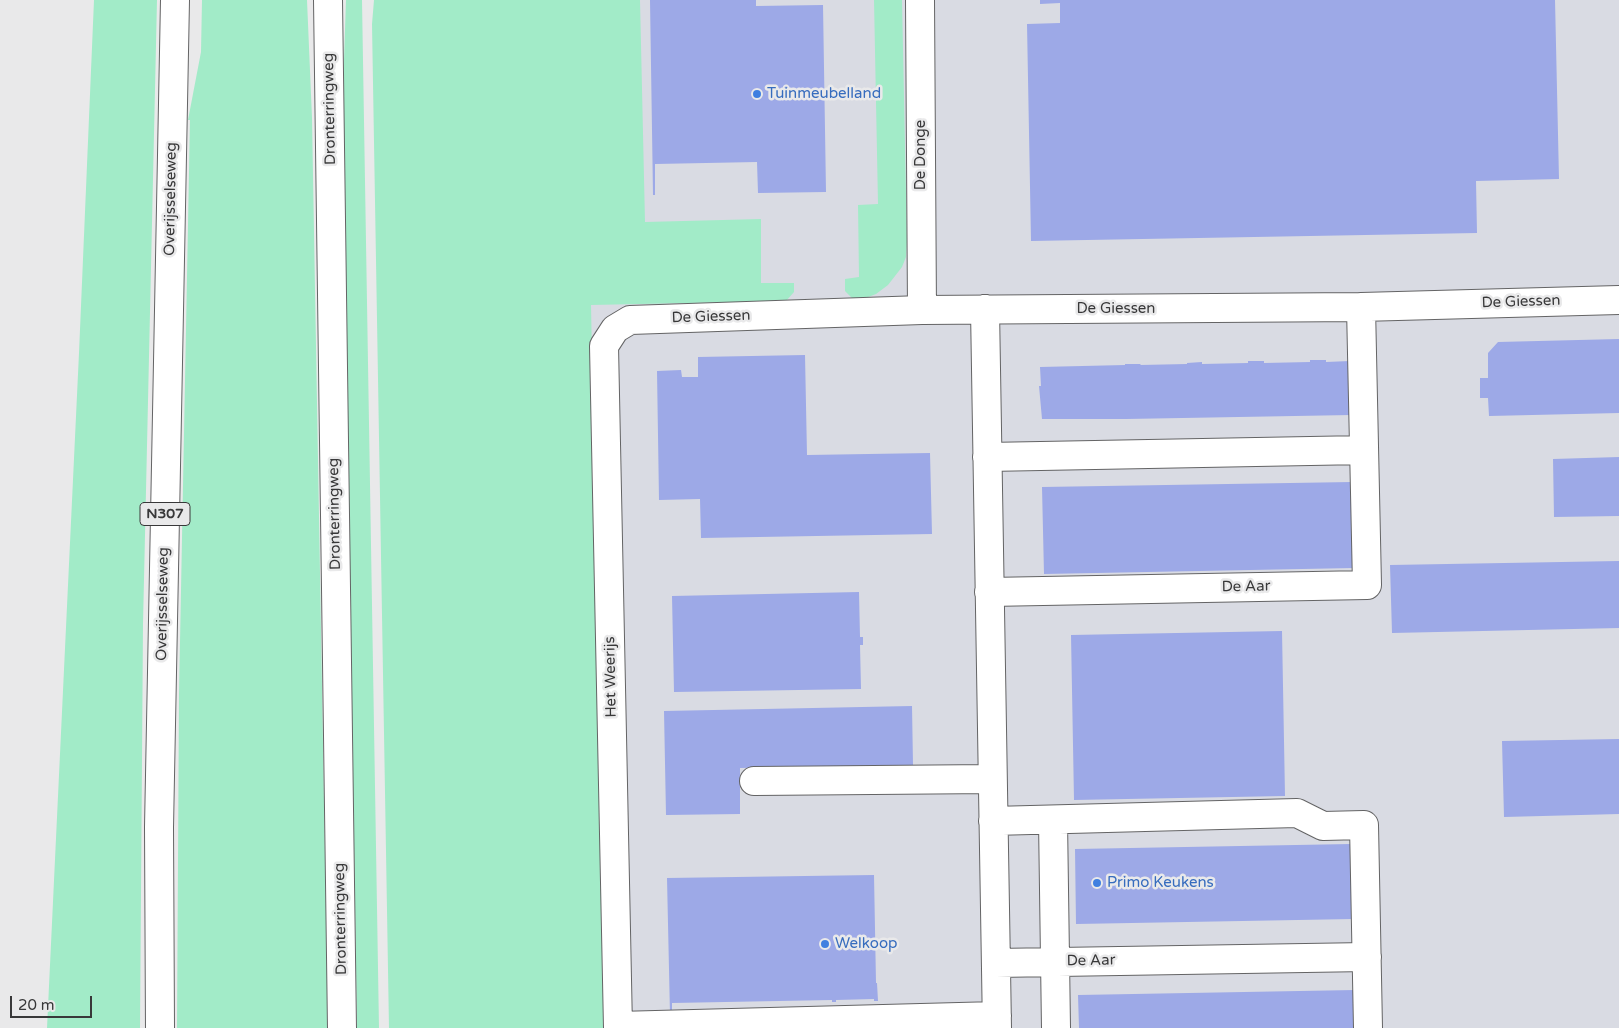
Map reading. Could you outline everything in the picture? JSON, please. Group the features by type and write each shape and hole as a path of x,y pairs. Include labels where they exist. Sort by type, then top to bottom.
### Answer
{"main road":[{"name":"Overijsselseweg","path":"160,1028 159,817 176,0"},
{"name":"Dronterringweg","path":"328,0 342,1028"},
{"name":"De Donge","path":"920,0 922,310"},
{"name":"De Giessen","path":"615,329 630,320 922,310 1361,307 1619,300"},
{"name":"De Aar","path":"989,592 1367,585 1361,307"},
{"path":"618,1027 997,1022 985,309"},
{"name":"Het Weerijs","path":"615,329 604,346 618,1027"},
{"path":"987,456 1364,450"},
{"path":"754,781 992,779"},
{"path":"993,821 1296,813 1323,826 1364,826 1368,1028"},
{"name":"De Aar","path":"1053,820 1056,1028"},
{"name":"De Aar","path":"996,963 1367,957"}],"shaded area":[{"path":"410,0 1619,0 1619,1028 421,1028"}],"green space":[{"path":"94,0 157,0 143,624 140,1028 47,1028 79,353"},
{"path":"202,0 307,0 312,118 328,1028 177,1028 179,694 190,120 188,120 201,52"},
{"path":"346,0 362,0 379,1028 357,1028 342,120"},
{"path":"374,0 640,0 645,222 761,219 761,283 794,283 794,292 786,301 591,305 605,1028 389,1028 372,24"},
{"path":"874,0 902,0 906,257 902,267 888,285 876,294 854,300 845,291 845,279 859,277 858,205 878,204"}],"building":[{"path":"650,0 756,0 756,6 823,5 826,192 758,193 757,162 655,164 655,195 653,195"},
{"path":"1040,0 1555,0 1559,179 1476,181 1477,233 1031,241 1027,24 1060,23 1060,3 1040,4"},
{"path":"1619,339 1619,413 1489,416 1488,398 1480,398 1480,378 1488,378 1488,353 1498,342"},
{"path":"805,355 807,455 930,453 932,534 701,538 700,499 659,500 657,371 681,370 682,377 698,377 698,357"},
{"path":"1310,360 1326,360 1326,362 1350,361 1351,415 1042,419 1039,386 1041,386 1040,367 1187,364 1202,362 1202,364 1248,363 1248,361 1264,361 1264,363 1310,362"},
{"path":"1619,457 1619,516 1554,517 1553,459"},
{"path":"1352,482 1354,568 1044,574 1042,487"},
{"path":"1619,561 1619,628 1392,633 1390,565"},
{"path":"859,592 860,637 863,637 863,645 860,645 861,689 674,692 672,596"},
{"path":"1282,631 1285,796 1074,800 1071,635"},
{"path":"912,706 913,765 740,768 740,814 666,815 664,711"},
{"path":"1619,739 1619,814 1504,817 1502,741"},
{"path":"1351,844 1353,919 1076,924 1075,849"},
{"path":"874,875 878,1001 874,1001 874,999 836,1000 836,1002 832,1002 832,1000 672,1003 672,1015 670,1015 667,878"},
{"path":"1355,990 1356,1028 1079,1028 1078,995"}],"place":[{"name":"Tuinmeubelland","path":"757,94"},
{"name":"Primo Keukens","path":"1097,883"},
{"name":"Welkoop","path":"825,944"}]}
